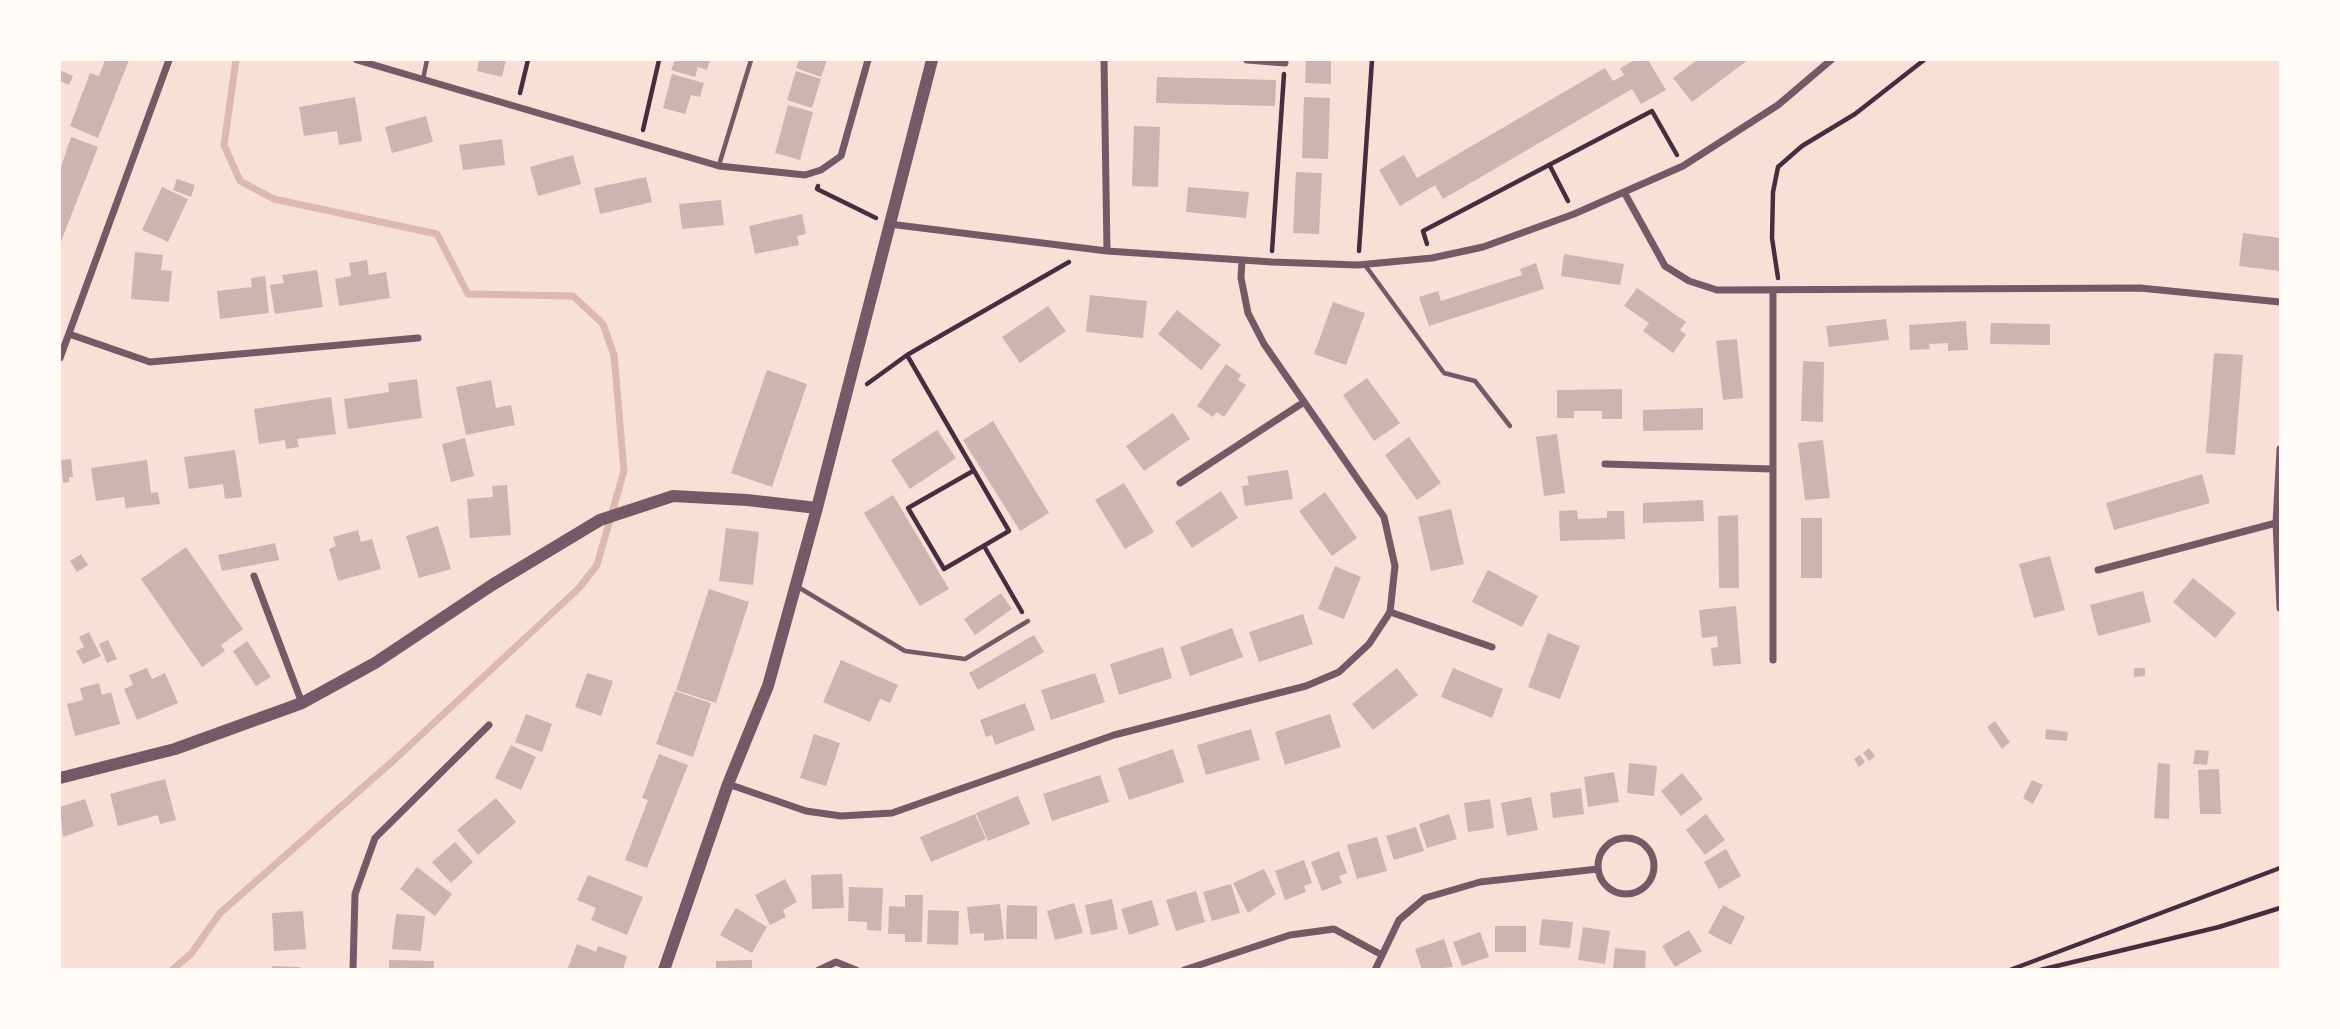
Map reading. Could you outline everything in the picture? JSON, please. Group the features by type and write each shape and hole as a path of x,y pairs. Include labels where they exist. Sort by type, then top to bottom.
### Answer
{"street":[{"path":"60,358 169,60"},
{"path":"357,60 719,166 805,176 821,170 841,156 868,60"},
{"path":"664,970 728,784 768,686 797,587 932,60"},
{"path":"1104,60 1107,251"},
{"path":"1247,60 1285,63"},
{"path":"889,224 1107,251 1272,262 1361,265 1432,258 1483,247 1574,214 1683,166 1778,105 1831,60"},
{"path":"1623,192 1665,266 1689,282 1717,290 2140,288 2280,302"},
{"path":"728,784 806,811 841,816 892,813 1114,735 1306,686 1339,672 1369,644 1390,612 1395,566 1384,517 1304,402 1248,313 1241,278 1242,260"},
{"path":"1773,660 1772,469 1776,290"},
{"path":"69,334 150,362 418,338"},
{"path":"1180,483 1304,402"},
{"path":"2280,450 2276,523 2280,608"},
{"path":"1605,464 1772,469"},
{"path":"60,778 175,749 302,703 374,663 492,585 600,520 673,496 747,500 817,508"},
{"path":"2098,570 2276,523"},
{"path":"254,576 302,703"},
{"path":"1390,612 1492,647"},
{"path":"352,970 355,894 375,838 489,725"},
{"path":"1621,838 1643,844 1654,862 1648,884 1633,894 1611,890 1598,869 1602,851 1621,838"},
{"path":"1374,970 1399,920 1425,898 1480,882 1598,869"},
{"path":"1184,970 1290,935 1334,929 1382,955"},
{"path":"818,970 836,962 856,970"}],"lane":[{"path":"423,80 427,60"},
{"path":"719,166 751,60"},
{"path":"1361,265 1444,373 1475,381 1510,426"},
{"path":"797,587 905,651 965,659 1028,621"}],"path":[{"path":"516,108 528,60"},
{"path":"640,144 659,60"},
{"path":"1361,265 1372,60"},
{"path":"1776,290 1772,238 1773,192 1778,167 1802,146 1855,114 1924,60"},
{"path":"1272,262 1285,63"},
{"path":"1432,258 1423,231 1652,111 1683,166"},
{"path":"1550,166 1574,214"},
{"path":"821,170 817,189 889,224"},
{"path":"842,403 907,355 1091,249"},
{"path":"907,355 1009,531 944,569 908,508 973,471"},
{"path":"984,546 1028,621"},
{"path":"2010,970 2280,868"},
{"path":"2040,970 2219,927 2280,908"}],"building":[{"path":"105,60 129,60 98,138 70,126 90,73 99,76"},
{"path":"479,60 506,60 502,77 477,71"},
{"path":"675,60 710,60 707,70 698,67 695,77 671,70"},
{"path":"799,60 827,60 821,77 796,68"},
{"path":"1306,60 1331,60 1331,84 1305,83"},
{"path":"1635,60 1648,60 1666,90 1641,104 1632,89 1443,199 1435,185 1400,206 1379,170 1404,155 1417,178 1605,68 1613,81 1624,75 1620,68"},
{"path":"1697,60 1748,60 1692,102 1673,78"},
{"path":"60,70 73,76 69,85 60,81"},
{"path":"796,71 821,79 812,108 787,100"},
{"path":"672,74 704,83 700,97 691,95 685,114 663,108"},
{"path":"1157,77 1276,80 1275,106 1156,103"},
{"path":"355,97 362,141 339,145 337,131 304,136 299,107"},
{"path":"1304,97 1330,98 1328,159 1302,158"},
{"path":"788,105 813,112 800,160 775,153"},
{"path":"426,116 433,142 392,153 385,127"},
{"path":"1134,126 1160,127 1158,187 1132,186"},
{"path":"71,137 98,147 60,244 60,170"},
{"path":"502,139 505,165 463,170 459,145"},
{"path":"573,155 581,184 538,196 530,167"},
{"path":"1296,172 1322,173 1319,234 1293,233"},
{"path":"646,177 652,202 600,214 594,188"},
{"path":"177,179 195,185 191,197 173,190"},
{"path":"162,187 188,199 168,242 142,230"},
{"path":"1188,187 1249,192 1246,218 1186,212"},
{"path":"721,200 724,225 682,229 679,204"},
{"path":"802,214 806,234 797,236 799,245 755,254 749,226"},
{"path":"2243,233 2280,238 2280,271 2239,266"},
{"path":"135,252 163,255 161,270 172,271 169,302 131,299"},
{"path":"1564,254 1624,264 1620,285 1561,276"},
{"path":"367,260 369,275 386,272 390,298 339,306 335,279 351,276 349,263"},
{"path":"1536,263 1544,289 1429,326 1419,297 1438,291 1441,301 1522,275 1520,269"},
{"path":"317,270 323,307 275,314 270,285 284,283 282,275"},
{"path":"265,276 269,313 220,319 217,291 252,287 251,278"},
{"path":"1637,288 1686,322 1680,330 1686,335 1673,353 1643,331 1649,323 1624,306"},
{"path":"1090,295 1147,301 1143,338 1086,332"},
{"path":"1333,302 1365,313 1346,365 1314,354"},
{"path":"1048,306 1066,331 1020,363 1002,337"},
{"path":"1177,310 1221,345 1201,370 1158,334"},
{"path":"1886,319 1889,340 1829,347 1826,326"},
{"path":"1966,321 1968,350 1948,351 1948,343 1929,344 1930,349 1910,350 1909,325"},
{"path":"1991,323 2050,324 2050,345 1990,344"},
{"path":"1737,339 1743,398 1723,400 1716,341"},
{"path":"2214,353 2243,355 2235,455 2206,453"},
{"path":"1803,361 1824,362 1823,422 1801,421"},
{"path":"1226,364 1241,375 1238,380 1246,385 1224,417 1217,412 1213,417 1197,406"},
{"path":"767,370 807,384 772,487 731,473"},
{"path":"1367,378 1400,423 1374,441 1343,395"},
{"path":"417,379 422,418 348,429 344,399 389,392 388,383"},
{"path":"491,380 496,408 511,405 515,425 466,435 456,387"},
{"path":"1622,389 1622,419 1602,419 1602,411 1574,411 1574,418 1557,418 1557,390"},
{"path":"331,397 336,434 297,439 299,447 286,449 285,440 259,444 254,409"},
{"path":"1703,408 1703,430 1643,431 1643,410"},
{"path":"1173,413 1190,439 1144,471 1126,446"},
{"path":"993,421 1049,513 1020,531 963,440"},
{"path":"937,430 956,458 910,489 891,460"},
{"path":"1557,434 1565,493 1544,496 1536,437"},
{"path":"1409,437 1441,483 1417,500 1385,455"},
{"path":"465,438 474,476 451,482 442,444"},
{"path":"1823,440 1830,498 1805,500 1798,443"},
{"path":"235,450 242,497 225,499 223,484 189,489 184,457"},
{"path":"71,459 73,477 69,477 69,482 63,483 61,460"},
{"path":"147,460 151,493 158,492 160,504 126,508 124,497 96,501 91,468"},
{"path":"1288,470 1293,499 1245,506 1242,486 1249,485 1247,476"},
{"path":"2202,474 2210,503 2114,530 2106,503"},
{"path":"1124,483 1154,532 1125,549 1095,500"},
{"path":"507,485 511,535 470,538 467,499 493,497 492,486"},
{"path":"1221,491 1238,518 1192,548 1175,522"},
{"path":"1325,492 1357,538 1332,556 1299,511"},
{"path":"893,495 949,589 920,606 864,513"},
{"path":"1703,500 1704,521 1643,523 1643,503"},
{"path":"1451,509 1464,564 1431,571 1418,517"},
{"path":"1577,510 1578,519 1607,518 1607,511 1624,511 1625,539 1560,541 1559,511"},
{"path":"1738,515 1739,588 1719,588 1718,516"},
{"path":"1801,518 1822,518 1822,578 1801,578"},
{"path":"438,526 451,569 419,578 406,536"},
{"path":"726,528 759,532 753,585 719,581"},
{"path":"358,530 361,542 372,539 381,569 338,581 329,549 336,546 333,537"},
{"path":"275,543 279,560 222,571 218,555"},
{"path":"186,547 243,629 221,645 225,651 202,667 141,579"},
{"path":"81,554 88,565 77,572 70,561"},
{"path":"2050,556 2065,610 2034,618 2019,564"},
{"path":"1335,566 1361,577 1344,619 1318,609"},
{"path":"1488,570 1538,596 1522,627 1472,602"},
{"path":"2193,578 2236,613 2215,638 2173,602"},
{"path":"709,589 749,602 716,703 676,690"},
{"path":"2143,591 2151,622 2098,636 2090,605"},
{"path":"1001,593 1012,609 975,635 964,619"},
{"path":"1736,606 1741,664 1713,666 1711,648 1718,647 1717,636 1702,638 1699,610"},
{"path":"1303,614 1313,644 1259,662 1249,632"},
{"path":"1232,628 1243,657 1190,676 1180,647"},
{"path":"89,632 101,656 83,664 76,651 84,647 79,637"},
{"path":"1548,633 1580,646 1560,699 1528,687"},
{"path":"1034,635 1044,652 978,690 969,673"},
{"path":"108,640 117,659 107,663 99,644"},
{"path":"247,641 271,677 256,686 233,651"},
{"path":"1163,647 1172,678 1119,695 1110,664"},
{"path":"841,660 898,685 890,703 880,699 870,722 823,702"},
{"path":"147,668 152,679 165,673 178,703 137,720 124,689 133,685 129,675"},
{"path":"1397,668 1418,695 1373,730 1352,704"},
{"path":"1453,668 1503,689 1492,718 1441,697"},
{"path":"2134,668 2145,668 2145,676 2134,677"},
{"path":"587,673 613,681 601,716 575,707"},
{"path":"1095,673 1105,702 1051,720 1041,690"},
{"path":"99,683 102,695 111,692 120,724 75,736 67,704 83,700 80,688"},
{"path":"675,691 711,703 693,757 656,744"},
{"path":"1025,703 1035,730 995,745 992,735 986,737 980,720"},
{"path":"526,714 552,724 542,752 515,742"},
{"path":"1330,714 1341,747 1285,765 1275,732"},
{"path":"1995,721 2010,742 2002,749 1987,727"},
{"path":"1251,729 1260,760 1206,775 1197,745"},
{"path":"2046,729 2068,732 2067,741 2045,739"},
{"path":"814,734 840,743 826,786 800,778"},
{"path":"511,745 536,757 521,790 495,778"},
{"path":"1869,748 1875,756 1869,761 1863,753"},
{"path":"1173,749 1184,782 1129,800 1118,768"},
{"path":"2195,750 2209,751 2207,765 2193,764"},
{"path":"659,754 688,765 647,868 625,860 648,800 642,798"},
{"path":"1860,755 1865,762 1859,767 1854,759"},
{"path":"1629,763 1657,766 1654,796 1627,793"},
{"path":"2158,763 2170,764 2169,819 2154,818"},
{"path":"2219,769 2221,814 2200,814 2198,770"},
{"path":"1614,772 1619,802 1588,807 1584,777"},
{"path":"1682,773 1703,799 1681,816 1661,791"},
{"path":"1100,775 1109,802 1052,821 1043,794"},
{"path":"165,779 176,820 160,824 158,815 118,826 110,794"},
{"path":"2032,780 2043,785 2033,804 2023,798"},
{"path":"1581,788 1584,814 1553,818 1550,793"},
{"path":"1018,796 1030,824 988,841 976,813"},
{"path":"1531,797 1538,830 1507,836 1501,803"},
{"path":"496,798 516,822 478,855 457,830"},
{"path":"85,799 94,826 63,837 60,807"},
{"path":"1490,799 1494,828 1468,832 1464,803"},
{"path":"975,814 986,839 931,862 920,837"},
{"path":"1449,814 1457,839 1427,848 1419,824"},
{"path":"1706,814 1725,840 1705,855 1686,830"},
{"path":"1416,827 1424,851 1394,860 1386,836"},
{"path":"1377,837 1387,871 1357,879 1347,845"},
{"path":"455,842 473,862 451,883 432,862"},
{"path":"1726,849 1741,876 1719,889 1704,862"},
{"path":"1339,851 1347,873 1339,876 1342,883 1322,891 1311,862"},
{"path":"1304,860 1312,883 1304,886 1306,892 1285,900 1275,871"},
{"path":"417,867 452,894 435,916 400,889"},
{"path":"1264,869 1276,894 1248,913 1233,883"},
{"path":"842,874 844,908 812,909 811,875"},
{"path":"588,875 643,897 627,935 591,920 596,908 577,900"},
{"path":"785,879 797,902 783,910 786,917 770,925 755,895"},
{"path":"1231,884 1240,913 1212,921 1203,892"},
{"path":"849,887 883,888 881,931 867,930 867,922 848,921"},
{"path":"1196,891 1205,922 1176,931 1166,900"},
{"path":"905,895 923,895 922,942 905,942 905,934 888,934 889,906 905,907"},
{"path":"1112,899 1118,929 1091,935 1085,905"},
{"path":"1152,900 1159,925 1129,935 1121,909"},
{"path":"1074,903 1083,933 1055,940 1047,911"},
{"path":"1000,904 1004,939 984,941 984,933 970,934 967,907"},
{"path":"1007,905 1037,906 1037,939 1006,939"},
{"path":"1723,905 1745,917 1731,945 1708,933"},
{"path":"736,908 767,927 752,953 720,935"},
{"path":"928,910 959,911 958,945 927,944"},
{"path":"303,911 306,949 274,951 272,913"},
{"path":"396,914 425,916 421,951 392,949"},
{"path":"1542,919 1573,922 1570,948 1539,945"},
{"path":"1495,926 1526,926 1526,952 1495,952"},
{"path":"1583,927 1610,931 1605,964 1578,960"},
{"path":"1689,930 1702,951 1675,967 1662,946"},
{"path":"1480,932 1489,957 1462,966 1453,942"},
{"path":"1444,939 1453,967 1422,970 1415,949"},
{"path":"577,944 596,952 598,946 627,956 623,970 567,970"},
{"path":"1615,948 1646,951 1645,970 1613,970"},
{"path":"389,960 434,961 434,970 389,970"},
{"path":"752,960 752,970 716,970 716,961"},
{"path":"272,966 300,967 300,970 272,970"}],"waterway":[{"path":"172,970 191,954 220,913 394,760 579,588 597,565 624,471 614,355 603,324 573,296 468,294 437,234 274,199 240,181 224,145 236,60"}]}
